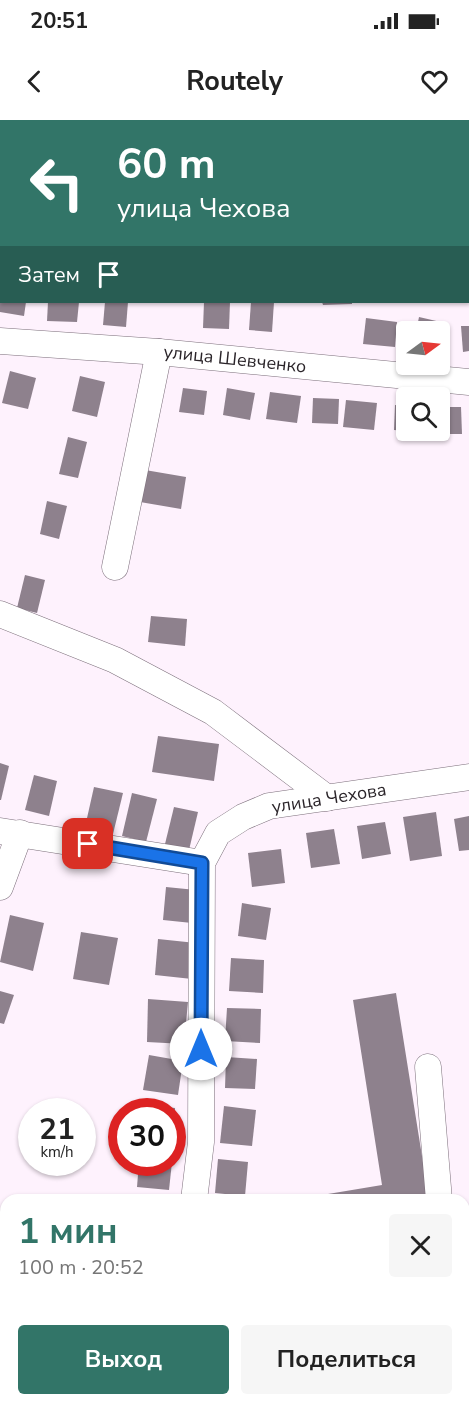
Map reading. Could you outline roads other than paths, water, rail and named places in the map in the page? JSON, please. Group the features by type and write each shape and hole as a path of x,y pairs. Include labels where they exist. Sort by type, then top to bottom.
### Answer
{"street":[{"name":"улица Шевченко","path":"0,341 159,352 469,382"},
{"path":"115,567 159,352"},
{"path":"0,614 115,660 213,712 327,798"},
{"name":"улица Чехова","path":"202,863 218,833 243,817 269,806 469,777"},
{"path":"0,887 10,832 202,863 201,1142 195,1194"},
{"path":"428,1066 439,1194"}]}
